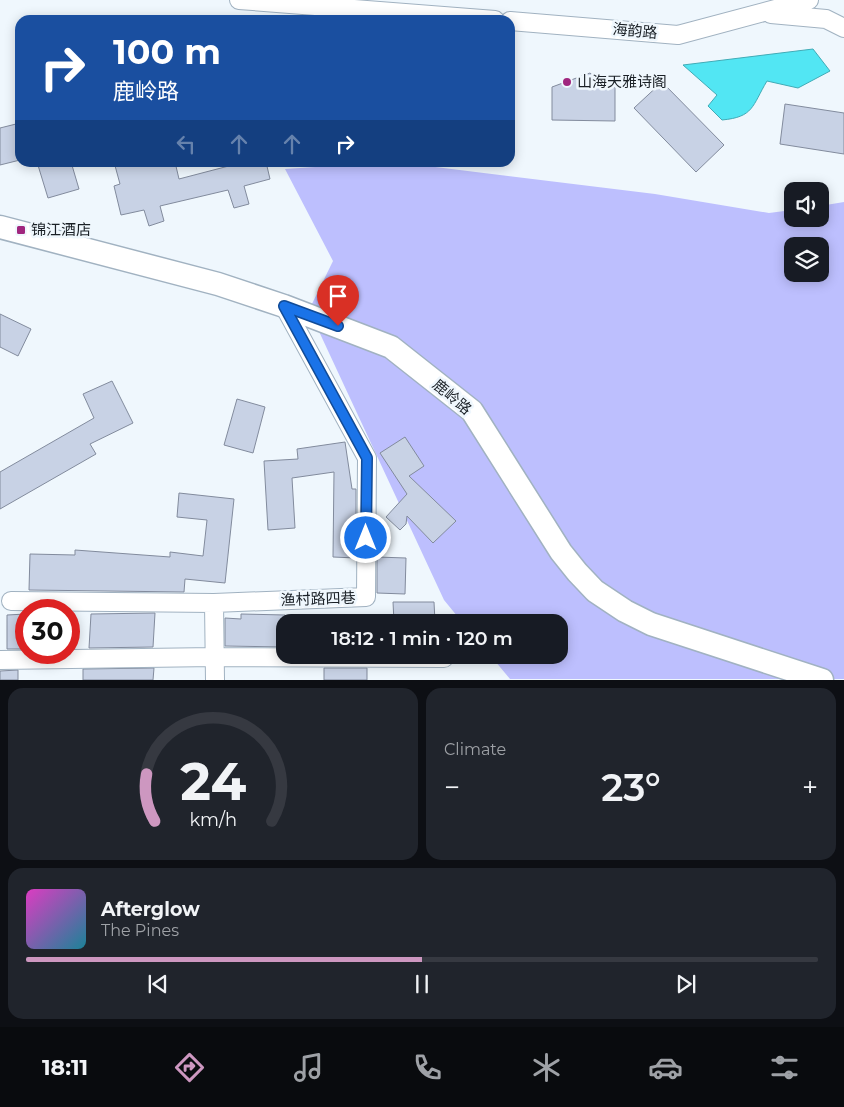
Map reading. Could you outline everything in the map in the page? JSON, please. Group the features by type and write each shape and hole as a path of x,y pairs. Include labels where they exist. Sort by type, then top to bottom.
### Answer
{"main road":[{"name":"鹿岭路","path":"0,227 218,284 284,306 391,347 472,411 561,552 595,592 625,611 651,624 822,680"}],"street":[{"path":"239,0 434,15"},
{"name":"海韵路","path":"515,21 678,34 809,0"},
{"path":"758,13 826,19 844,28"},
{"name":"渔村路四巷","path":"214,602 366,598 367,458 284,306"},
{"path":"11,601 214,602 215,680"},
{"path":"0,660 276,657"}],"shaded area":[{"path":"813,49 830,71 798,88 767,81 751,109 740,116 722,120 708,106 717,95 683,65"},
{"path":"315,167 436,167 655,194 769,213 784,211 784,227 829,227 829,204 844,202 844,679 510,679 498,664 568,664 568,614 455,614 444,600 309,310 333,261 285,169"}],"building":[{"path":"590,73 603,84 615,87 615,121 552,120 552,87"},
{"path":"662,82 724,145 696,172 634,108"},
{"path":"785,104 844,113 844,154 780,144"},
{"path":"15,124 15,161 0,165 0,128"},
{"path":"39,167 72,167 79,189 48,198"},
{"path":"115,167 176,167 179,179 225,167 267,167 270,179 244,186 249,204 234,208 228,190 160,206 164,221 149,226 144,210 121,215 114,186 120,184"},
{"path":"0,314 31,329 18,356 0,347"},
{"path":"112,381 133,423 90,444 96,454 0,509 0,472 94,418 83,394"},
{"path":"237,399 265,407 253,453 224,445"},
{"path":"405,437 424,466 409,476 456,521 433,543 407,516 406,524 400,530 386,517 407,494 380,453"},
{"path":"345,442 352,489 356,489 356,558 333,557 334,472 292,478 295,528 268,530 264,461 298,459 297,449"},
{"path":"179,493 234,499 225,583 185,579 184,592 29,590 30,554 75,555 75,550 170,557 170,552 203,556 207,520 177,517"},
{"path":"377,557 406,558 405,594 377,593"},
{"path":"393,602 434,602 435,614 394,614"},
{"path":"155,613 153,647 89,648 91,614"},
{"path":"241,614 276,615 276,647 225,646 225,618 241,619"},
{"path":"7,615 15,615 15,649 7,649"},
{"path":"154,668 153,680 83,680 83,669"},
{"path":"324,668 367,668 367,680 324,680"},
{"path":"18,670 18,680 0,680 0,671"}],"place":[{"name":"山海天雅诗阁","path":"567,82"},
{"name":"锦江酒店","path":"21,230"}],"route":[{"path":"338,326 284,306 367,458 366,538"}]}
